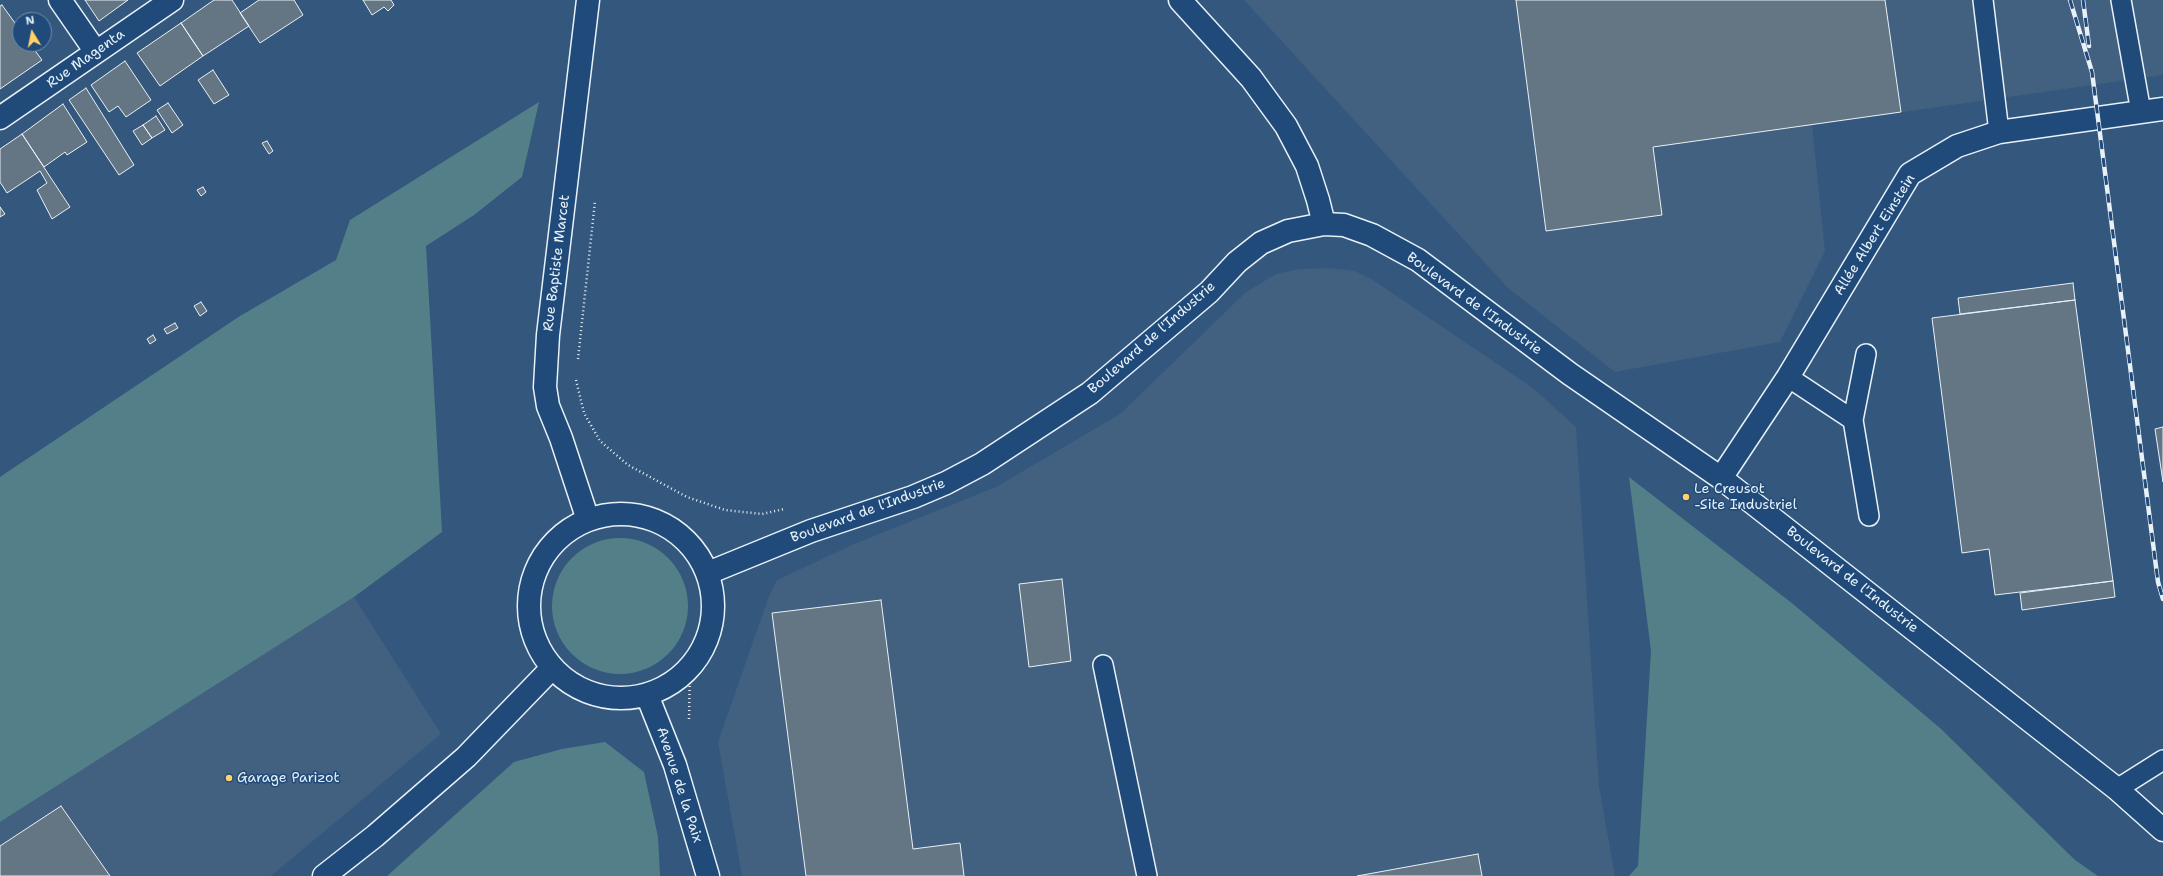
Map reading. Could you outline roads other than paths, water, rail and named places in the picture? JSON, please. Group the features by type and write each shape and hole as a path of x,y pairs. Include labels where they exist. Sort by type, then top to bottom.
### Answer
{"street":[{"path":"60,0 96,52"},
{"name":"Rue Magenta","path":"0,118 172,0"},
{"name":"Rue Baptiste Marcet","path":"588,0 548,335 545,387 548,406 561,438 588,520"},
{"path":"1180,0 1251,78 1286,126 1307,166 1324,224"},
{"name":"Allée Albert Einstein","path":"1721,478 1788,377 1910,174 1957,146 1999,132 2163,110"},
{"name":"Boulevard de l'Industrie","path":"708,573 810,531 946,484 982,464 1090,393 1203,297 1237,262 1261,243 1288,231 1324,224 1344,225 1372,235 1418,260 1570,374 1721,478 2117,789 2163,830"},
{"path":"612,514 636,515 660,522 680,534 696,552 708,573 714,598 712,624 704,648 690,669 670,685 647,695 622,698 595,695 572,684 552,668 536,643 529,614 531,584 542,557 562,535 588,520 612,514"},
{"path":"324,876 375,836 466,757 552,668"},
{"name":"Avenue de la Paix","path":"647,695 675,765 708,876"}],"lane":[{"path":"1983,0 1999,132"},
{"path":"2121,0 2141,112"},
{"path":"1866,354 1853,420 1869,516"},
{"path":"1788,377 1853,420"},
{"path":"1103,665 1147,876"},
{"path":"2117,789 2163,760"}],"railway":[{"path":"2070,0 2092,72 2158,582 2163,599"},
{"path":"2083,0 2089,46"}],"place":[{"name":"Le Creusot -Site Industriel","path":"1686,497"},
{"name":"Garage Parizot","path":"229,778"}]}
